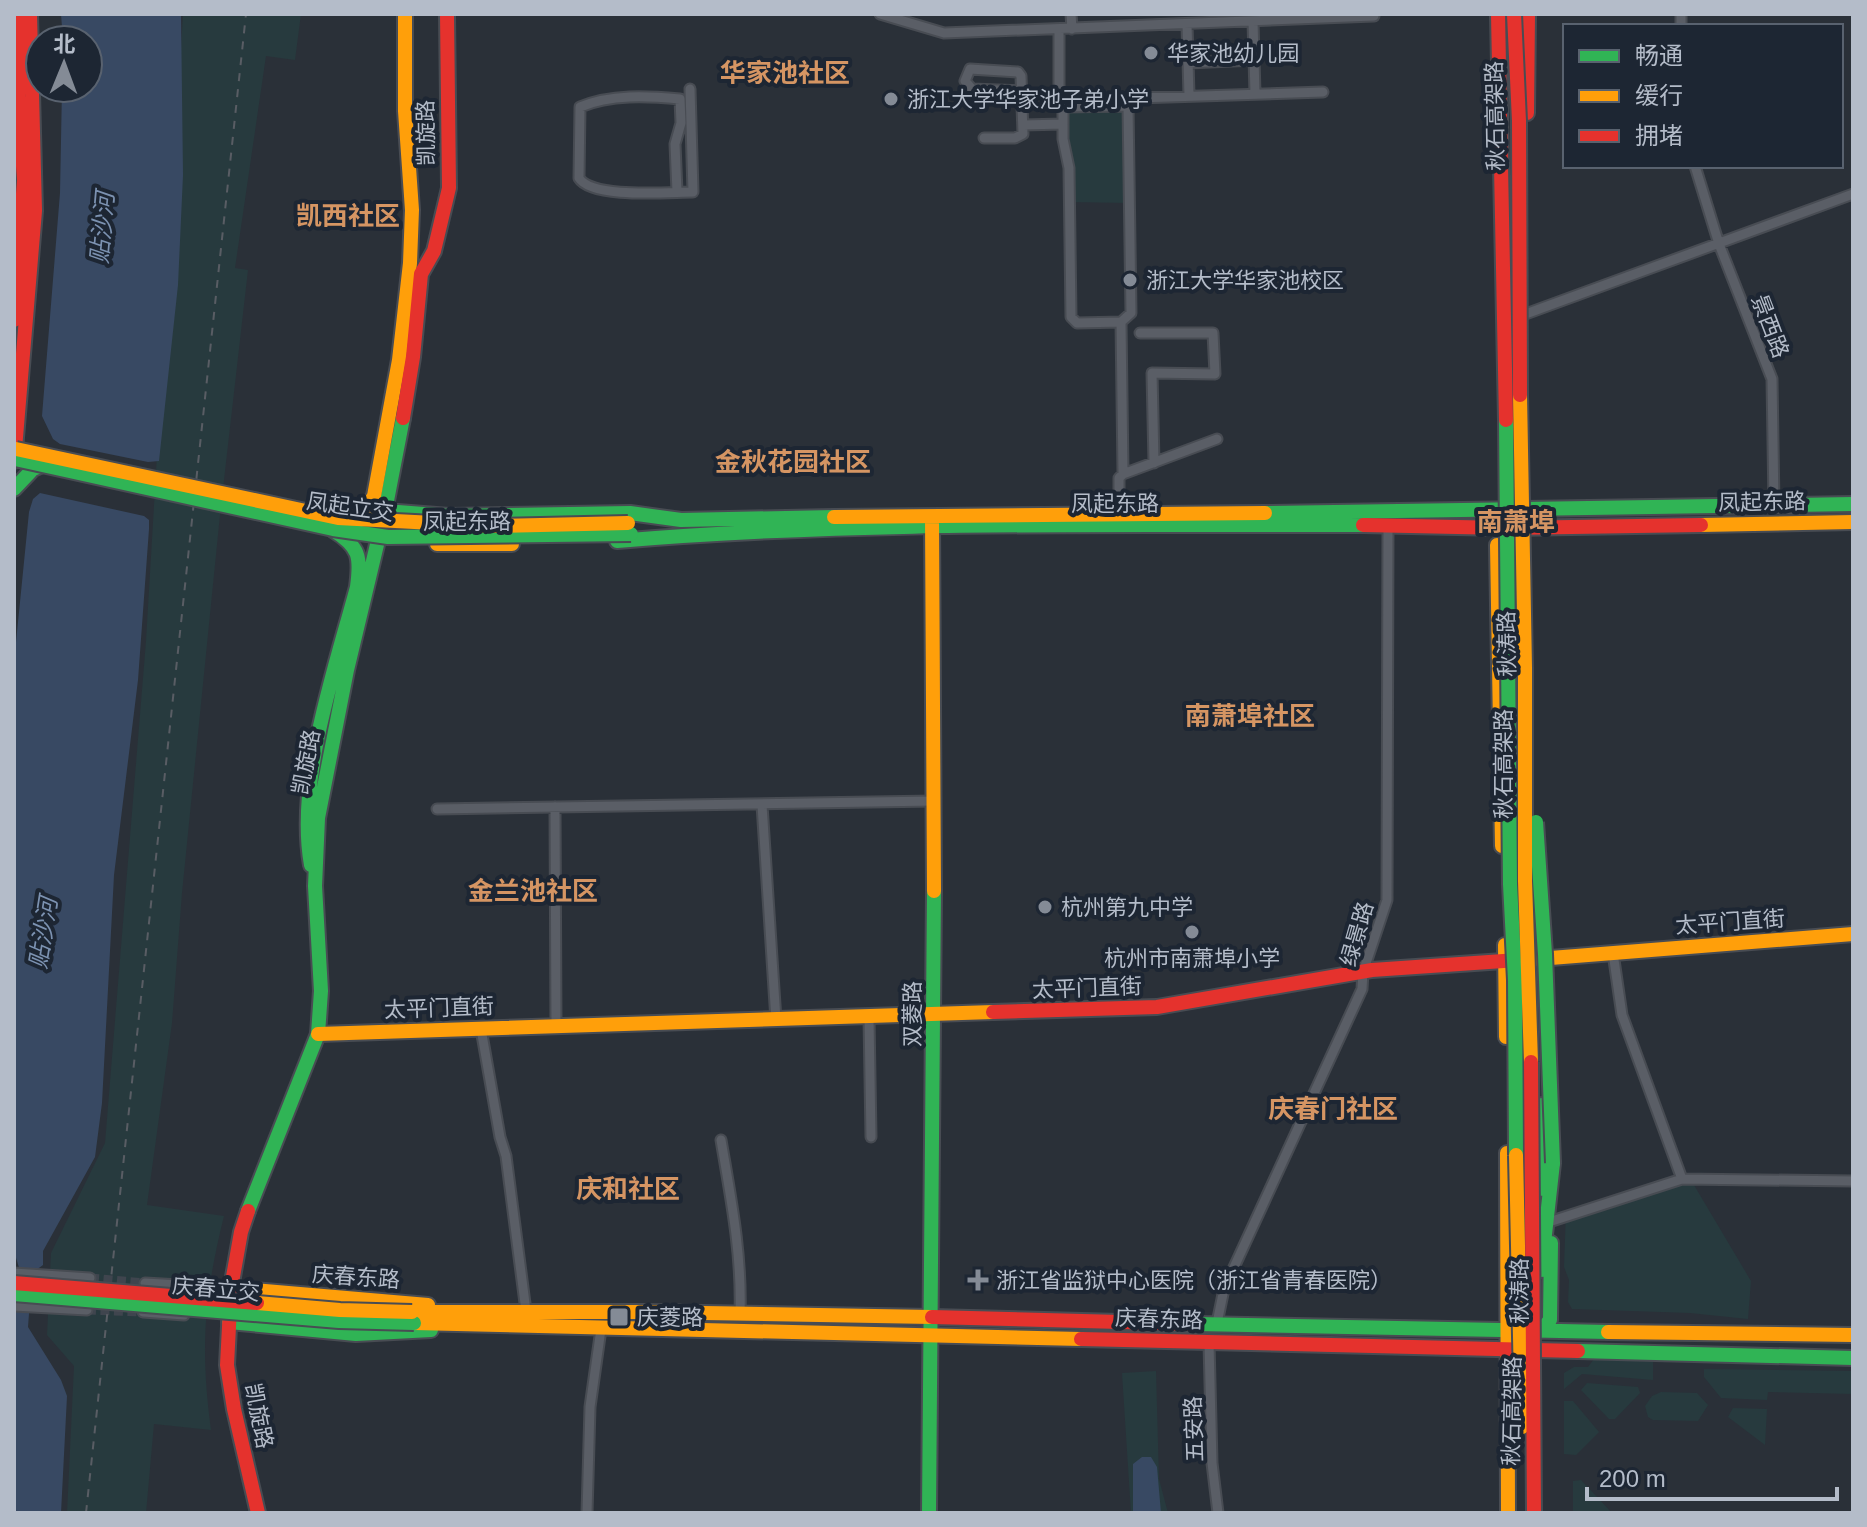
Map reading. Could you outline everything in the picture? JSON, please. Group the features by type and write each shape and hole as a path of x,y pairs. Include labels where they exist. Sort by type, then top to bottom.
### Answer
{"main road":[{"path":"15,456 35,211 18,96 19,14"},
{"path":"14,320 29,181 30,14"},
{"path":"315,886 306,845 311,774 360,564 359,550 336,524 363,513 374,496 399,360 410,263 412,210 405,111 405,14"},
{"name":"凯旋路","path":"258,1513 227,1365 231,1288 241,1232 253,1195 318,1034 321,991 315,886 318,818 347,670 385,511 413,357 421,274 434,251 449,188 450,52 447,14"},
{"name":"秋涛路","path":"1489,14 1504,528 1508,1513"},
{"name":"秋石高架路","path":"1498,14 1509,570 1510,884 1515,980 1523,1513"},
{"name":"秋石高架路","path":"1514,14 1519,121 1520,473 1525,668 1525,881 1533,1174 1534,1513"},
{"name":"秋涛路","path":"1528,14 1523,315 1525,510 1532,862 1545,958 1542,1513"},
{"path":"1504,375 1497,502 1504,917"},
{"name":"凤起立交","path":"15,456 42,465 336,524"},
{"name":"凤起立交","path":"15,456 388,537 540,537 630,529 681,520"},
{"path":"14,489 33,469 42,465"},
{"name":"凤起东路","path":"377,542 475,545 637,540 932,520 1119,514 1853,504"},
{"name":"凤起东路","path":"385,511 449,516 630,513 681,520 932,520 1504,528 1853,522"},
{"name":"双菱路","path":"929,1513 934,1015 932,520"},
{"name":"凤起立交","path":"630,529 735,531"},
{"path":"1525,668 1545,954 1553,1163 1541,1270"},
{"name":"太平门直街","path":"318,1034 1157,1007 1363,972 1853,934"},
{"path":"1541,1331 1550,1320 1552,1221 1545,958"},
{"name":"庆春立交","path":"14,1283 413,1318"},
{"name":"庆春东路","path":"231,1288 476,1311"},
{"name":"庆春立交","path":"14,1294 339,1321 413,1318"},
{"name":"庆春东路","path":"413,1318 476,1311 526,1311 1853,1335"},
{"name":"庆春东路","path":"413,1318 463,1324 601,1329 933,1334 1853,1358"},
{"name":"庆春东路","path":"229,1322 302,1330 404,1335 463,1324"}],"street":[{"path":"880,14 944,33 1374,16"},
{"path":"1071,14 1072,29"},
{"path":"1253,21 1255,94"},
{"path":"1187,24 1189,96"},
{"path":"1059,29 1059,102 1063,107 1063,139 1069,168 1071,317 1077,323 1121,322 1131,313 1128,106"},
{"path":"1188,63 1254,60"},
{"path":"984,138 1021,137 1023,125 1021,76 1018,72 970,69 965,81 972,89 1021,91"},
{"path":"677,192 675,144 681,123 680,99 598,100 580,107 579,178 583,184 591,189 612,191 677,192 693,192 690,89"},
{"path":"1063,107 1128,106 1137,98 1323,92"},
{"path":"1023,125 1063,124"},
{"name":"景西路","path":"1696,168 1719,244 1772,379 1774,505"},
{"path":"1523,315 1853,194"},
{"path":"1121,322 1123,474"},
{"path":"1140,333 1213,333 1215,374 1152,373 1154,463"},
{"path":"1119,514 1119,478 1123,474 1217,439"},
{"name":"绿景路","path":"1217,1323 1224,1289 1362,989 1363,972 1387,900 1388,525"},
{"path":"437,809 934,801"},
{"path":"762,805 776,1020"},
{"path":"555,807 556,1025"},
{"path":"1613,953 1622,1015 1682,1179"},
{"path":"869,1018 871,1137"},
{"path":"481,1029 506,1156 526,1311"},
{"path":"721,1140 737,1233 741,1272 740,1314"},
{"path":"1552,1221 1682,1179 1853,1181"},
{"path":"14,1273 90,1278"},
{"path":"145,1283 231,1288"},
{"path":"14,1306 87,1310"},
{"path":"143,1312 219,1318 229,1322"},
{"path":"587,1513 590,1407 601,1329"},
{"name":"五安路","path":"1209,1343 1212,1463 1218,1513"}],"green space":[{"path":"183,14 301,14 295,60 266,56 235,268 248,270 220,515 172,1023 147,1205 224,1216 212,1272 206,1323 211,1430 154,1424 146,1513 67,1513 74,1366 47,1335 51,1253 105,1143 146,641"},
{"path":"1128,106 1130,203 1069,202 1063,107"},
{"path":"1691,1180 1751,1281 1748,1319 1690,1313 1572,1309 1568,1302 1569,1280 1564,1267 1566,1211"},
{"path":"1594,1359 1653,1361 1653,1380 1582,1374 1564,1389 1564,1373 1574,1367 1588,1367"},
{"path":"1704,1369 1853,1371 1853,1394 1768,1392 1767,1400 1721,1398 1704,1377"},
{"path":"1156,1371 1159,1479 1168,1513 1131,1513 1122,1373"},
{"path":"1587,1383 1638,1387 1640,1393 1615,1419 1609,1419 1581,1390"},
{"path":"1661,1392 1697,1393 1708,1405 1698,1421 1653,1420 1648,1417 1645,1406 1652,1396"},
{"path":"1564,1401 1573,1401 1599,1432 1576,1455 1564,1454"},
{"path":"1733,1408 1767,1409 1765,1445 1728,1417"},
{"path":"1581,1480 1612,1513 1573,1513 1573,1481"}],"water":[{"name":"贴沙河","path":"61,14 181,14 183,175 178,285 159,461 148,462 60,444 53,439 42,416 60,193 62,104 104,104 104,24 62,24"},
{"name":"贴沙河","path":"40,493 144,516 149,520 149,529 138,680 114,875 102,1103 95,1157 43,1251 43,1265 32,1273 28,1327 61,1380 67,1396 61,1513 14,1513 14,1316 20,1271 14,1251 14,662 29,512 33,499"},
{"path":"1142,1457 1151,1457 1157,1467 1161,1513 1133,1513 1133,1464"}],"tunnel":[{"path":"90,1278 145,1283"},
{"path":"87,1310 143,1312"}],"railway":[{"path":"86,1513 246,14"}],"traffic: fast":[{"path":"248,1211 318,1034 321,991 315,886 318,818 403,418"},
{"path":"1506,420 1516,1155"},
{"path":"15,459 333,529 388,537 631,534"},
{"path":"14,489 33,469 42,465"},
{"path":"1265,513 1853,504"},
{"path":"385,511 449,516 630,513 681,520 834,517"},
{"path":"617,541 897,527 1363,525"},
{"path":"311,865 308,832 313,762 358,577 354,548 333,530"},
{"path":"1536,822 1545,954 1553,1163"},
{"path":"929,1513 934,891"},
{"path":"1542,1105 1543,1189"},
{"path":"1541,1270 1553,1163"},
{"path":"1541,1331 1550,1320 1551,1243"},
{"path":"14,1294 339,1321 414,1323"},
{"path":"229,1322 356,1334 431,1330"},
{"path":"1197,1324 1608,1332"},
{"path":"1578,1351 1853,1358"}],"traffic: slow":[{"path":"345,517 363,513 374,496 399,360 410,263 412,210 405,111 405,14"},
{"path":"1520,395 1525,881 1531,1062"},
{"path":"16,449 338,518 491,526 628,523"},
{"path":"834,517 1265,513"},
{"path":"932,517 934,891"},
{"path":"1701,525 1853,522"},
{"path":"437,544 512,544"},
{"path":"1497,545 1502,846"},
{"path":"1538,959 1853,934"},
{"path":"1505,945 1506,1037"},
{"path":"318,1034 993,1012"},
{"path":"1507,1153 1508,1513"},
{"path":"1516,1155 1522,1427"},
{"path":"231,1288 428,1305"},
{"path":"257,1303 412,1312"},
{"path":"412,1312 932,1317"},
{"path":"414,1323 1081,1339"},
{"path":"1608,1332 1853,1335"}],"traffic: jam":[{"path":"14,320 24,180 18,96 19,14"},
{"path":"14,461 35,211 30,14"},
{"path":"403,418 421,274 434,251 449,188 447,14"},
{"path":"1498,14 1506,420"},
{"path":"1514,14 1519,121 1520,395"},
{"path":"1527,113 1528,14"},
{"path":"1363,525 1504,528 1701,525"},
{"path":"993,1012 1157,1007 1372,970 1518,960"},
{"path":"1531,1062 1534,1513"},
{"path":"248,1211 231,1288 227,1365 258,1513"},
{"path":"14,1283 257,1303"},
{"path":"932,1317 1197,1324"},
{"path":"1081,1339 1578,1351"}],"place":[{"name":"华家池幼儿园","path":"1151,53"},
{"name":"浙江大学华家池子弟小学","path":"891,99"},
{"name":"浙江大学华家池校区","path":"1130,280"},
{"name":"杭州第九中学","path":"1045,907"},
{"name":"杭州市南萧埠小学","path":"1192,932"},
{"name":"浙江省监狱中心医院（浙江省青春医院）","path":"978,1280"},
{"name":"庆菱路","path":"619,1317"}],"district":[{"name":"华家池社区","path":"785,73"},
{"name":"凯西社区","path":"348,216"},
{"name":"金秋花园社区","path":"793,462"},
{"name":"南萧埠","path":"1516,522"},
{"name":"南萧埠社区","path":"1250,716"},
{"name":"金兰池社区","path":"533,891"},
{"name":"庆春门社区","path":"1333,1109"},
{"name":"庆和社区","path":"628,1189"}]}
